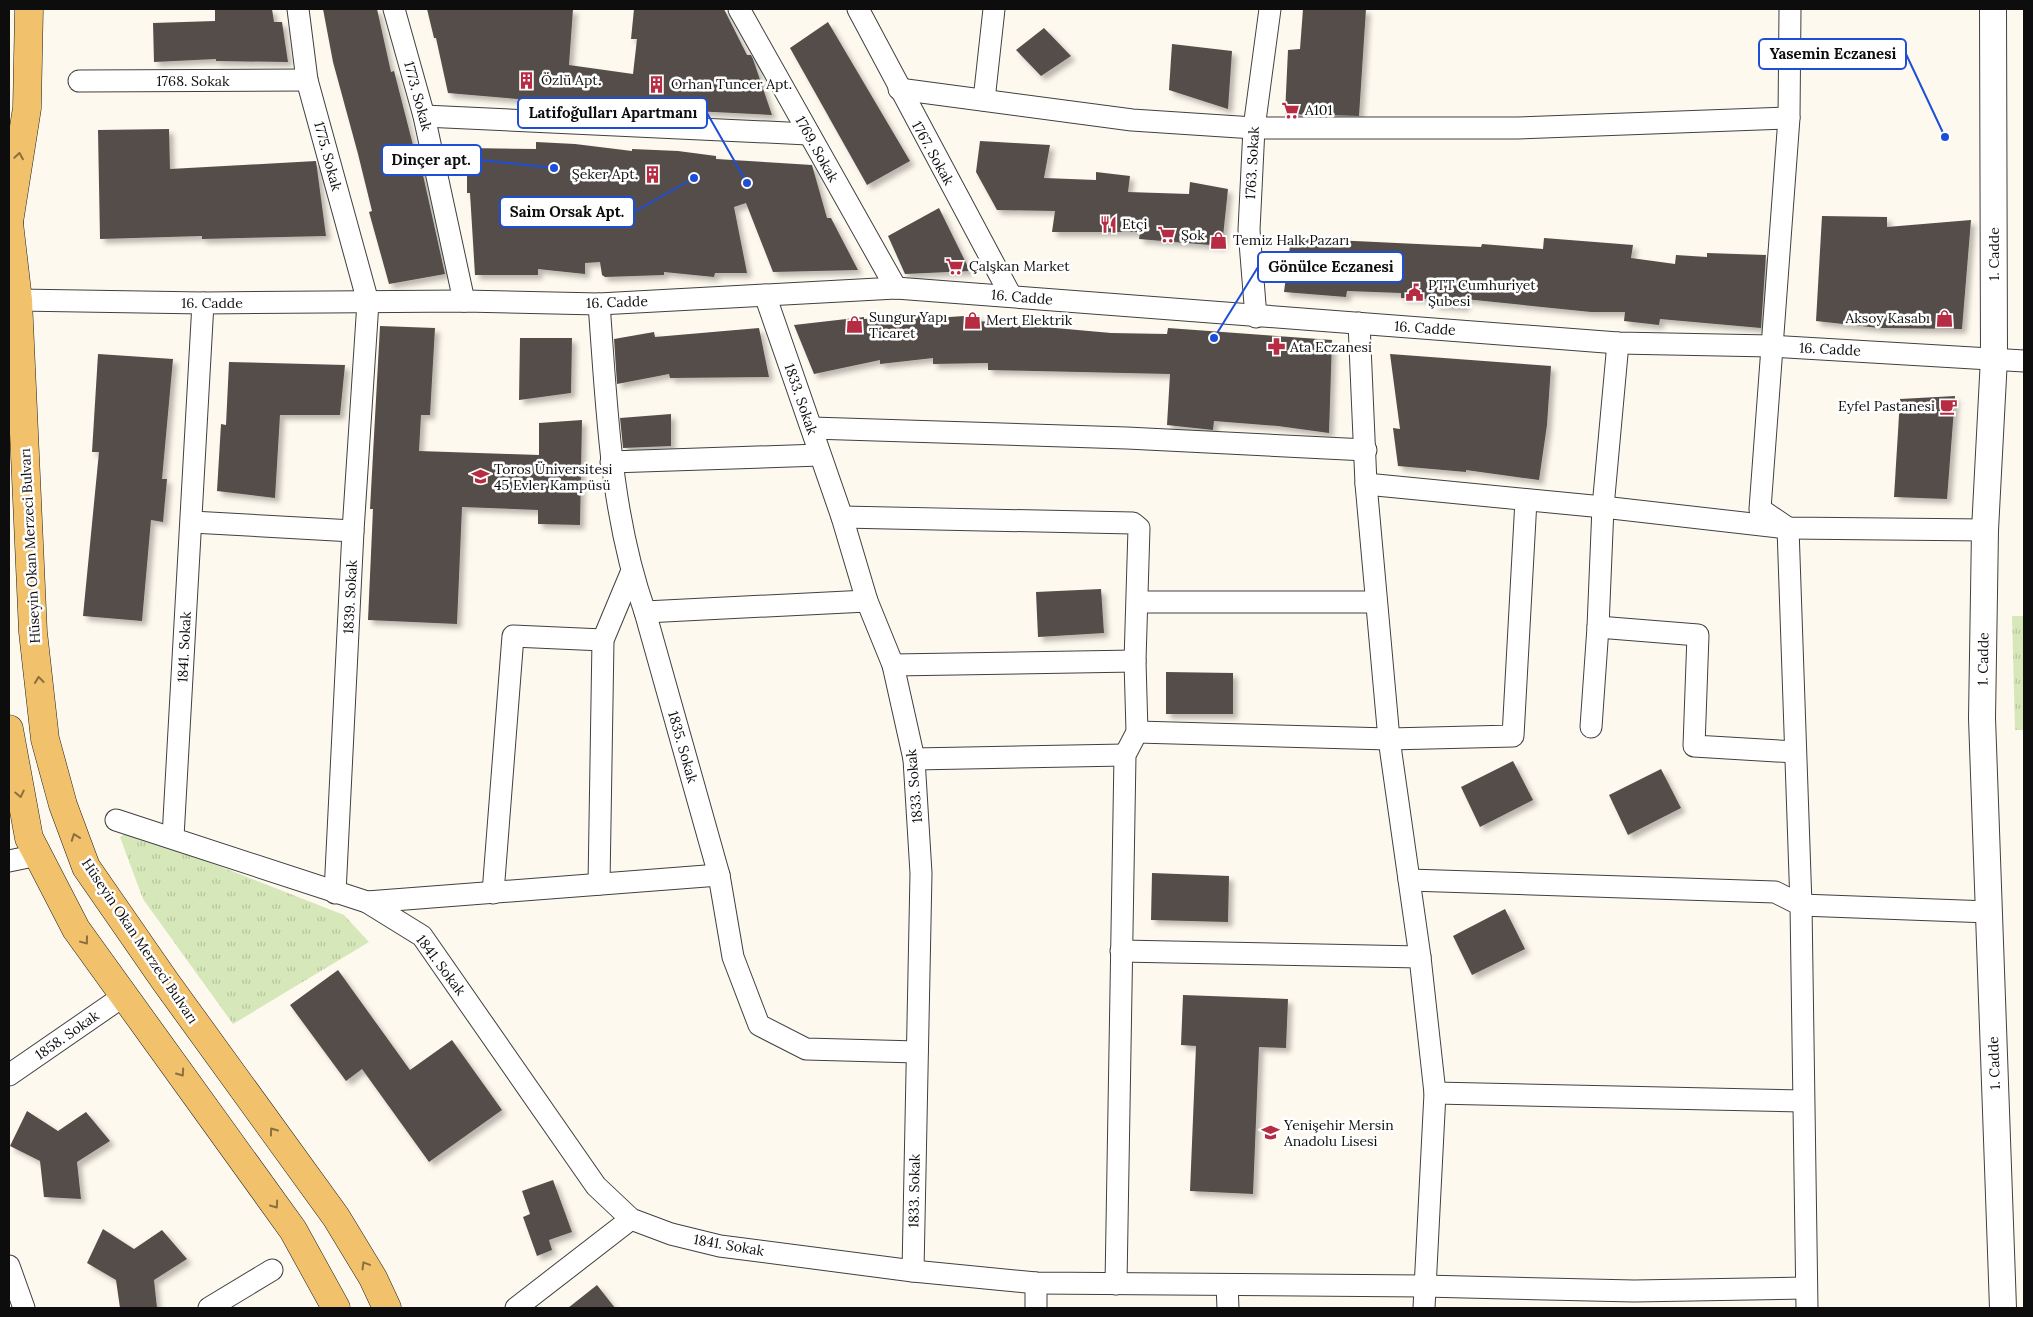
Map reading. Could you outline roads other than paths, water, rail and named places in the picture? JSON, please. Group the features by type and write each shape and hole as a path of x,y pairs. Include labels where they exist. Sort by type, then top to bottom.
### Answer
{"main road":[{"name":"Hüseyin Okan Merzeci Bulvarı","path":"29,9 27,108 9,222 18,300 33,632 45,739 63,805 86,866 170,989 336,1217 373,1278 387,1308"},
{"path":"9,729 29,838 76,929 292,1230 333,1304"}],"street":[{"name":"1775. Sokak","path":"298,9 307,80 368,302"},
{"name":"1773. Sokak","path":"394,9 424,116 464,301"},
{"name":"1769. Sokak","path":"739,9 896,288"},
{"name":"1767. Sokak","path":"858,9 1011,296"},
{"path":"984,100 994,9"},
{"name":"1763. Sokak","path":"1256,317 1249,230 1254,128 1270,9"},
{"path":"1788,528 1760,509 1771,346 1790,118 1790,9"},
{"name":"1. Cadde","path":"1993,9 1994,358 1985,530 1982,718 2003,1308"},
{"name":"1768. Sokak","path":"79,81 307,80"},
{"path":"899,89 1132,120 1254,128 1516,128 1790,118"},
{"path":"424,116 808,134"},
{"name":"16. Cadde","path":"18,300 203,303 464,301 599,304 896,288 1256,317 1618,343 1771,346 2024,361"},
{"name":"1833. Sokak","path":"765,295 842,517 867,601 893,665 914,759 921,873 913,1271"},
{"name":"1839. Sokak","path":"335,893 353,531 368,302"},
{"name":"1841. Sokak","path":"203,303 173,837 335,893 367,902 422,936 596,1186 631,1220 671,1234 720,1246 913,1271 1036,1283 1424,1286 1634,1300 1807,1298"},
{"name":"1835. Sokak","path":"599,304 611,462 631,573 645,612 718,875 733,957 758,1025 806,1049 917,1052"},
{"path":"1359,323 1366,484 1389,739 1420,956 1435,1094 1424,1308"},
{"path":"1591,727 1598,627 1603,507 1618,343"},
{"path":"812,428 1127,438 1366,450"},
{"path":"611,462 820,455"},
{"path":"1366,484 1603,507 1788,528 1985,530"},
{"path":"1137,732 1389,739 1514,736 1526,500"},
{"path":"842,517 1133,523 1139,528 1135,661 1137,732 1125,755 1116,1284"},
{"path":"192,522 353,531"},
{"path":"1788,528 1794,752 1801,905 1802,1102 1807,1298"},
{"path":"599,884 603,640 631,573"},
{"path":"645,612 867,601"},
{"path":"1138,602 1376,602"},
{"path":"1598,627 1698,635 1694,746 1794,752"},
{"path":"493,893 512,636 603,640"},
{"path":"893,665 1135,661"},
{"path":"914,759 1125,755"},
{"path":"116,820 173,837"},
{"path":"9,861 38,856"},
{"path":"367,902 718,875"},
{"path":"1409,880 1775,892 1801,905 1989,912"},
{"path":"1121,951 1420,956"},
{"name":"1858. Sokak","path":"9,1075 125,995"},
{"path":"1435,1094 1802,1102"},
{"path":"516,1308 631,1220"},
{"path":"9,1266 24,1308"},
{"path":"209,1308 272,1270"},
{"path":"1036,1283 1036,1308"},
{"path":"1227,1285 1228,1308"}],"place":[{"name":"Özlü Apt.","path":"527,80"},
{"name":"Orhan Tuncer Apt.","path":"657,84"},
{"name":"A101","path":"1291,110"},
{"name":"Yasemin Eczanesi","path":"1945,137"},
{"name":"Dinçer apt.","path":"554,168"},
{"name":"Şeker Apt.","path":"652,174"},
{"name":"Saim Orsak Apt.","path":"694,178"},
{"name":"Latifoğulları Apartmanı","path":"747,183"},
{"name":"Etçi","path":"1108,224"},
{"name":"Şok","path":"1167,235"},
{"name":"Temiz Halk Pazarı","path":"1219,240"},
{"name":"Çalşkan Market","path":"955,266"},
{"name":"PTT Cumhuriyet Şubesi","path":"1414,293"},
{"name":"Aksoy Kasabı","path":"1944,318"},
{"name":"Mert Elektrik","path":"972,320"},
{"name":"Sungur Yapı Ticaret","path":"855,325"},
{"name":"Gönülce Eczanesi","path":"1214,338"},
{"name":"Ata Eczanesi","path":"1276,347"},
{"name":"Eyfel Pastanesi","path":"1949,406"},
{"name":"Toros Üniversitesi 45 Evler Kampüsü","path":"480,477"},
{"name":"Yenişehir Mersin Anadolu Lisesi","path":"1270,1133"}]}
